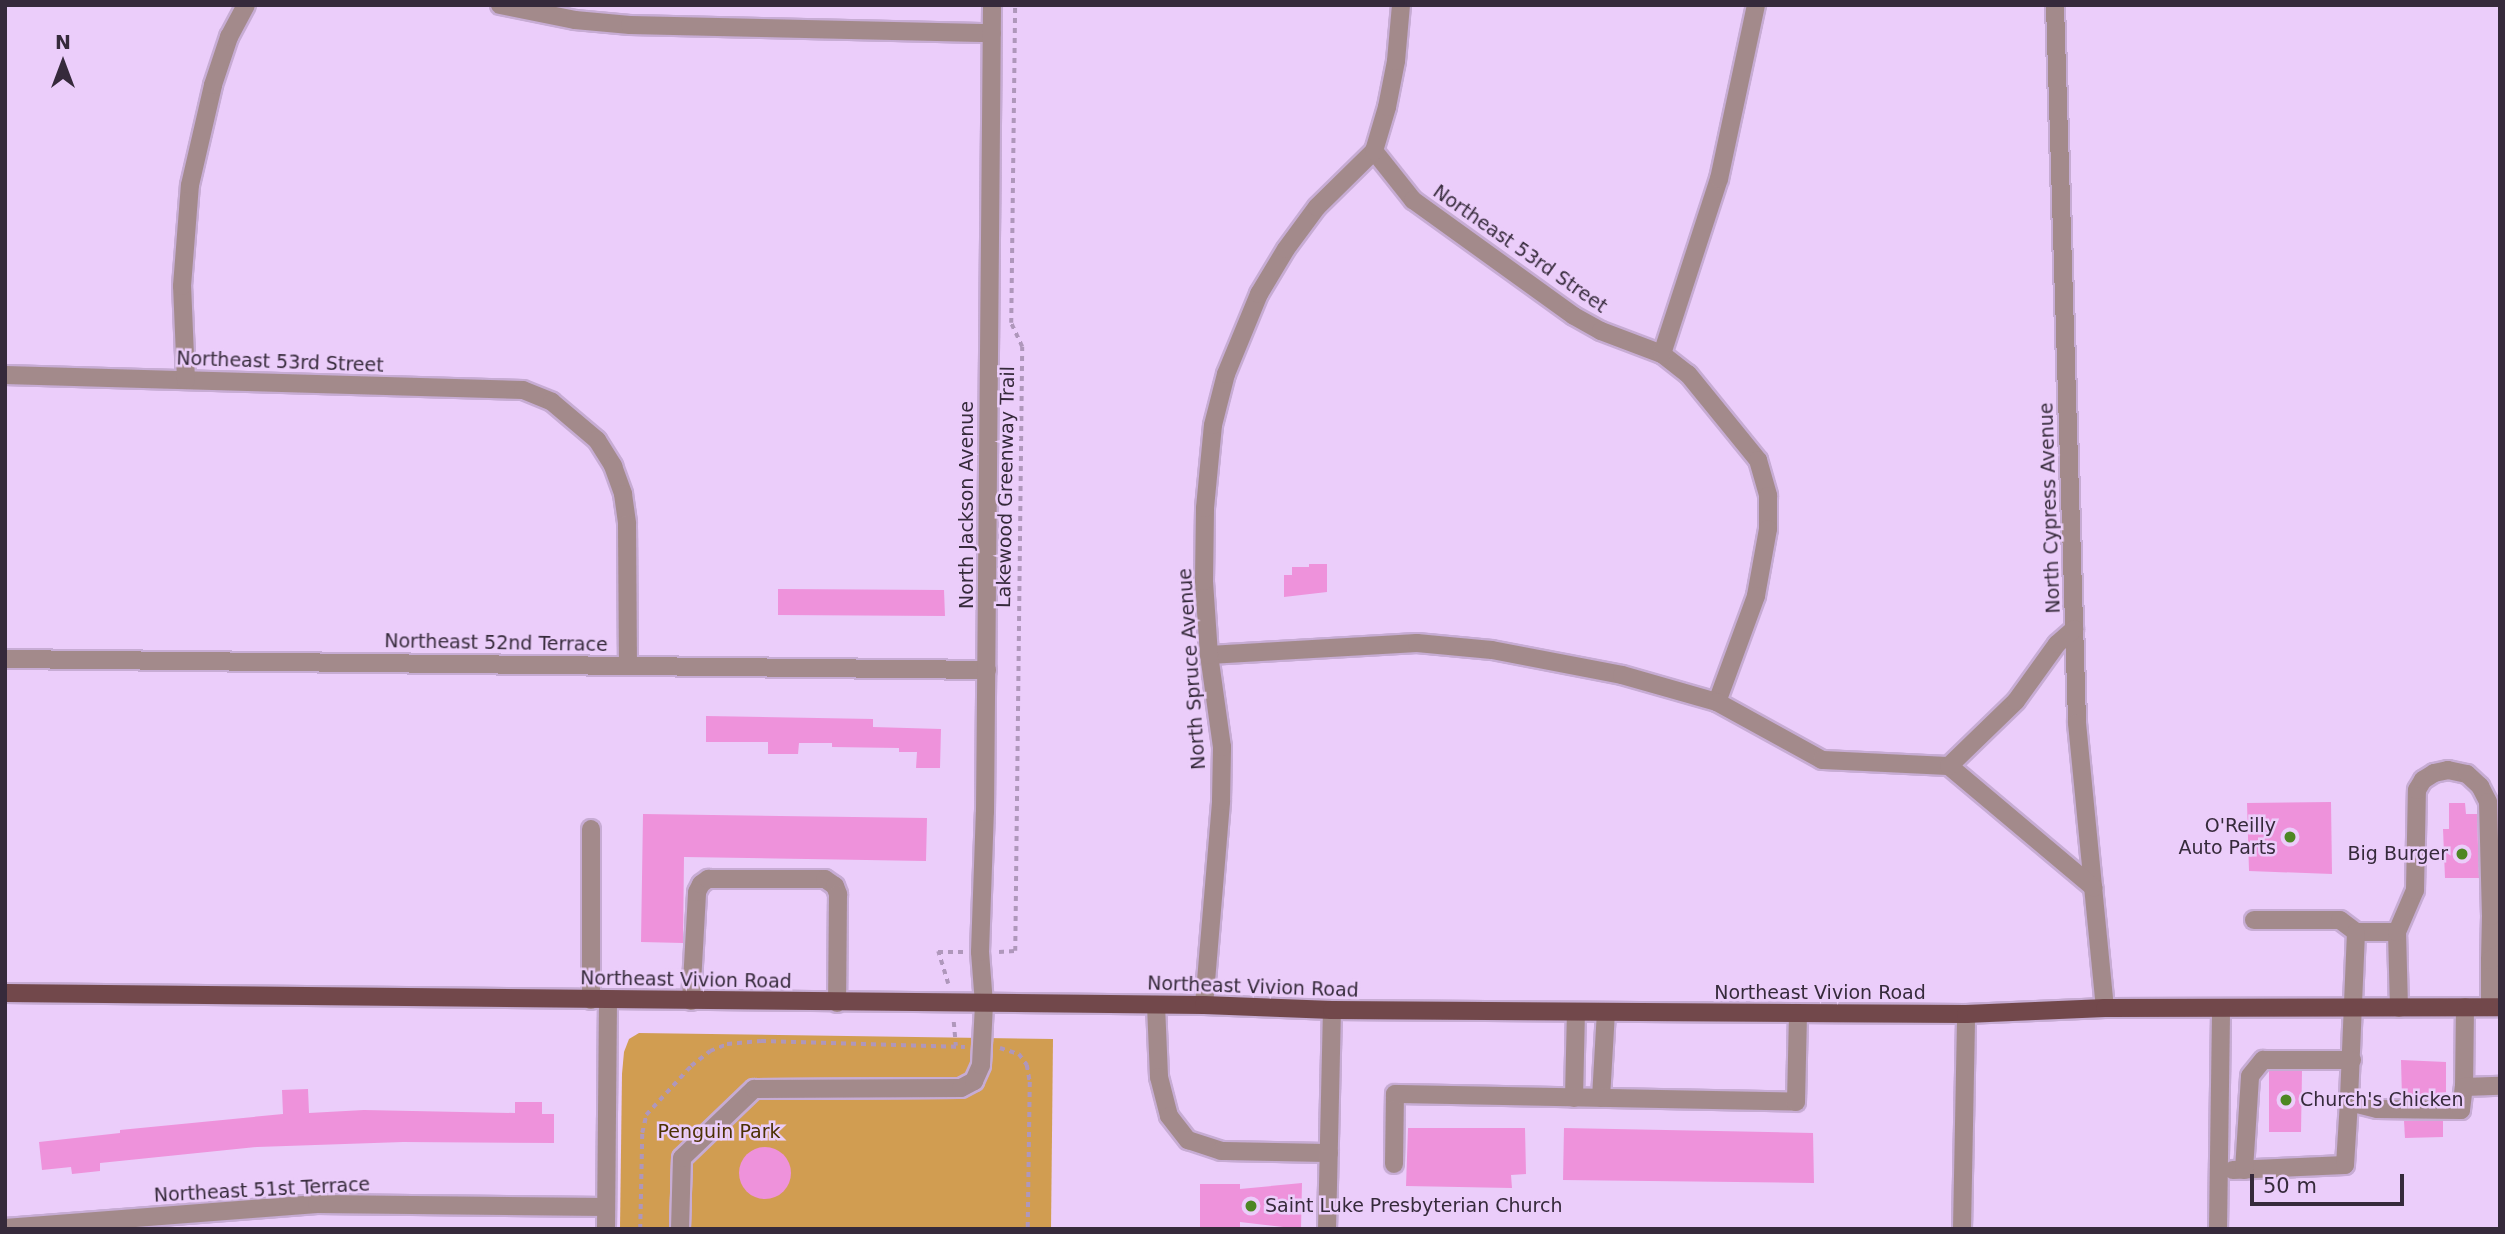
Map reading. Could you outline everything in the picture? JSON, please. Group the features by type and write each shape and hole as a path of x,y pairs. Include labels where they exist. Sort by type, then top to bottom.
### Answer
{"main road":[{"name":"Northeast Vivion Road","path":"5,993 691,1002 1156,1004 1332,1010 1576,1012 1966,1014 2105,1008 2495,1006"}],"street":[{"path":"186,380 182,286 190,184 213,85 229,37 246,5"},
{"path":"500,5 575,20 630,25 992,33"},
{"name":"North Jackson Avenue","path":"680,1229 682,1158 754,1089 961,1088 974,1081 981,1065 984,1004 979,952 987,670 992,5"},
{"path":"1374,150 1396,61 1401,5"},
{"path":"1662,354 1718,179 1756,5"},
{"name":"North Cypress Avenue","path":"2055,5 2077,723 2105,1008"},
{"name":"Northeast 53rd Street","path":"1374,150 1413,200 1574,316 1601,331 1662,354 1688,374 1758,460 1768,496 1768,529 1756,596 1717,702"},
{"name":"North Spruce Avenue","path":"1204,1005 1222,747 1209,654 1204,582 1205,509 1213,425 1226,374 1254,305 1286,249 1317,208 1374,150"},
{"name":"Northeast 53rd Street","path":"5,375 523,390 552,402 597,440 613,466 623,494 627,524 628,666"},
{"path":"1949,766 2016,701 2057,644 2074,629"},
{"path":"1209,654 1417,642 1566,662 1717,702 1822,760 1949,766 2094,888"},
{"name":"Northeast 52nd Terrace","path":"5,659 987,670"},
{"path":"2399,1008 2398,932 2415,890 2417,790 2423,780 2448,770 2467,775 2480,786 2488,802 2495,914 2495,1006"},
{"path":"591,829 600,1001 606,1229"},
{"path":"691,1002 697,892 701,884 708,879 825,879 835,886 838,894 837,1003"},
{"path":"2254,920 2340,919 2356,932 2398,932"},
{"path":"2219,1169 2345,1165 2355,1008 2356,932"},
{"path":"1156,1004 1159,1077 1169,1116 1188,1140 1221,1151 1329,1153"},
{"path":"2350,1102 2377,1110 2461,1111 2465,1087 2465,1007"},
{"path":"2218,1229 2221,1009"},
{"path":"1327,1229 1332,1010"},
{"path":"1574,1098 1576,1012"},
{"path":"1601,1098 1606,1012"},
{"path":"1394,1164 1395,1094 1796,1102 1798,1013"},
{"path":"1962,1229 1966,1014"},
{"path":"2244,1170 2250,1076 2263,1060 2352,1060"},
{"path":"2465,1087 2500,1086"},
{"name":"Northeast 51st Terrace","path":"5,1228 317,1204 606,1207"}],"path":[{"name":"Lakewood Greenway Trail","path":"994,952 1015,951 1022,347 1011,323 1015,5"},
{"path":"943,961 938,952 954,952"},
{"path":"982,1047 1008,1049 1019,1054 1027,1065 1030,1082 1028,1229"}],"green space":[{"name":"Penguin Park","path":"639,1033 1053,1039 1051,1229 620,1229 624,1052 629,1039"}],"building":[{"path":"1309,564 1327,564 1327,592 1284,597 1284,575 1292,575 1292,567 1309,567"},
{"path":"778,589 944,590 945,616 778,615"},
{"path":"706,716 873,719 873,727 941,729 940,768 916,768 917,752 899,752 899,748 832,747 832,743 799,743 798,754 768,754 768,742 706,742"},
{"name":"O'Reilly Auto Parts","path":"2331,802 2332,874 2249,871 2247,803"},
{"name":"Big Burger","path":"2449,803 2465,803 2466,814 2477,814 2479,878 2445,878 2443,829 2449,829"},
{"path":"643,814 927,818 926,861 684,857 683,943 641,942"},
{"path":"2401,1060 2446,1062 2446,1098 2402,1098"},
{"name":"Church's Chicken","path":"2269,1071 2302,1071 2301,1132 2269,1132"},
{"path":"308,1089 309,1113 364,1110 515,1113 515,1102 542,1102 542,1114 554,1114 554,1143 403,1142 257,1147 100,1163 100,1171 72,1174 71,1167 42,1170 39,1142 120,1133 120,1130 283,1114 282,1090"},
{"path":"2404,1121 2443,1121 2443,1137 2405,1138"},
{"path":"1408,1128 1525,1128 1526,1174 1511,1175 1512,1188 1406,1186"},
{"path":"1564,1128 1813,1133 1814,1183 1563,1180"},
{"path":"765,1147 784,1154 791,1173 784,1192 765,1199 746,1192 739,1173 746,1154"},
{"name":"Saint Luke Presbyterian Church","path":"1302,1183 1301,1229 1240,1222 1240,1229 1200,1229 1200,1184 1240,1184 1240,1189"}],"place":[{"name":"O'Reilly Auto Parts","path":"2290,837"},
{"name":"Big Burger","path":"2462,854"},
{"name":"Church's Chicken","path":"2286,1100"},
{"name":"Saint Luke Presbyterian Church","path":"1251,1206"}]}
